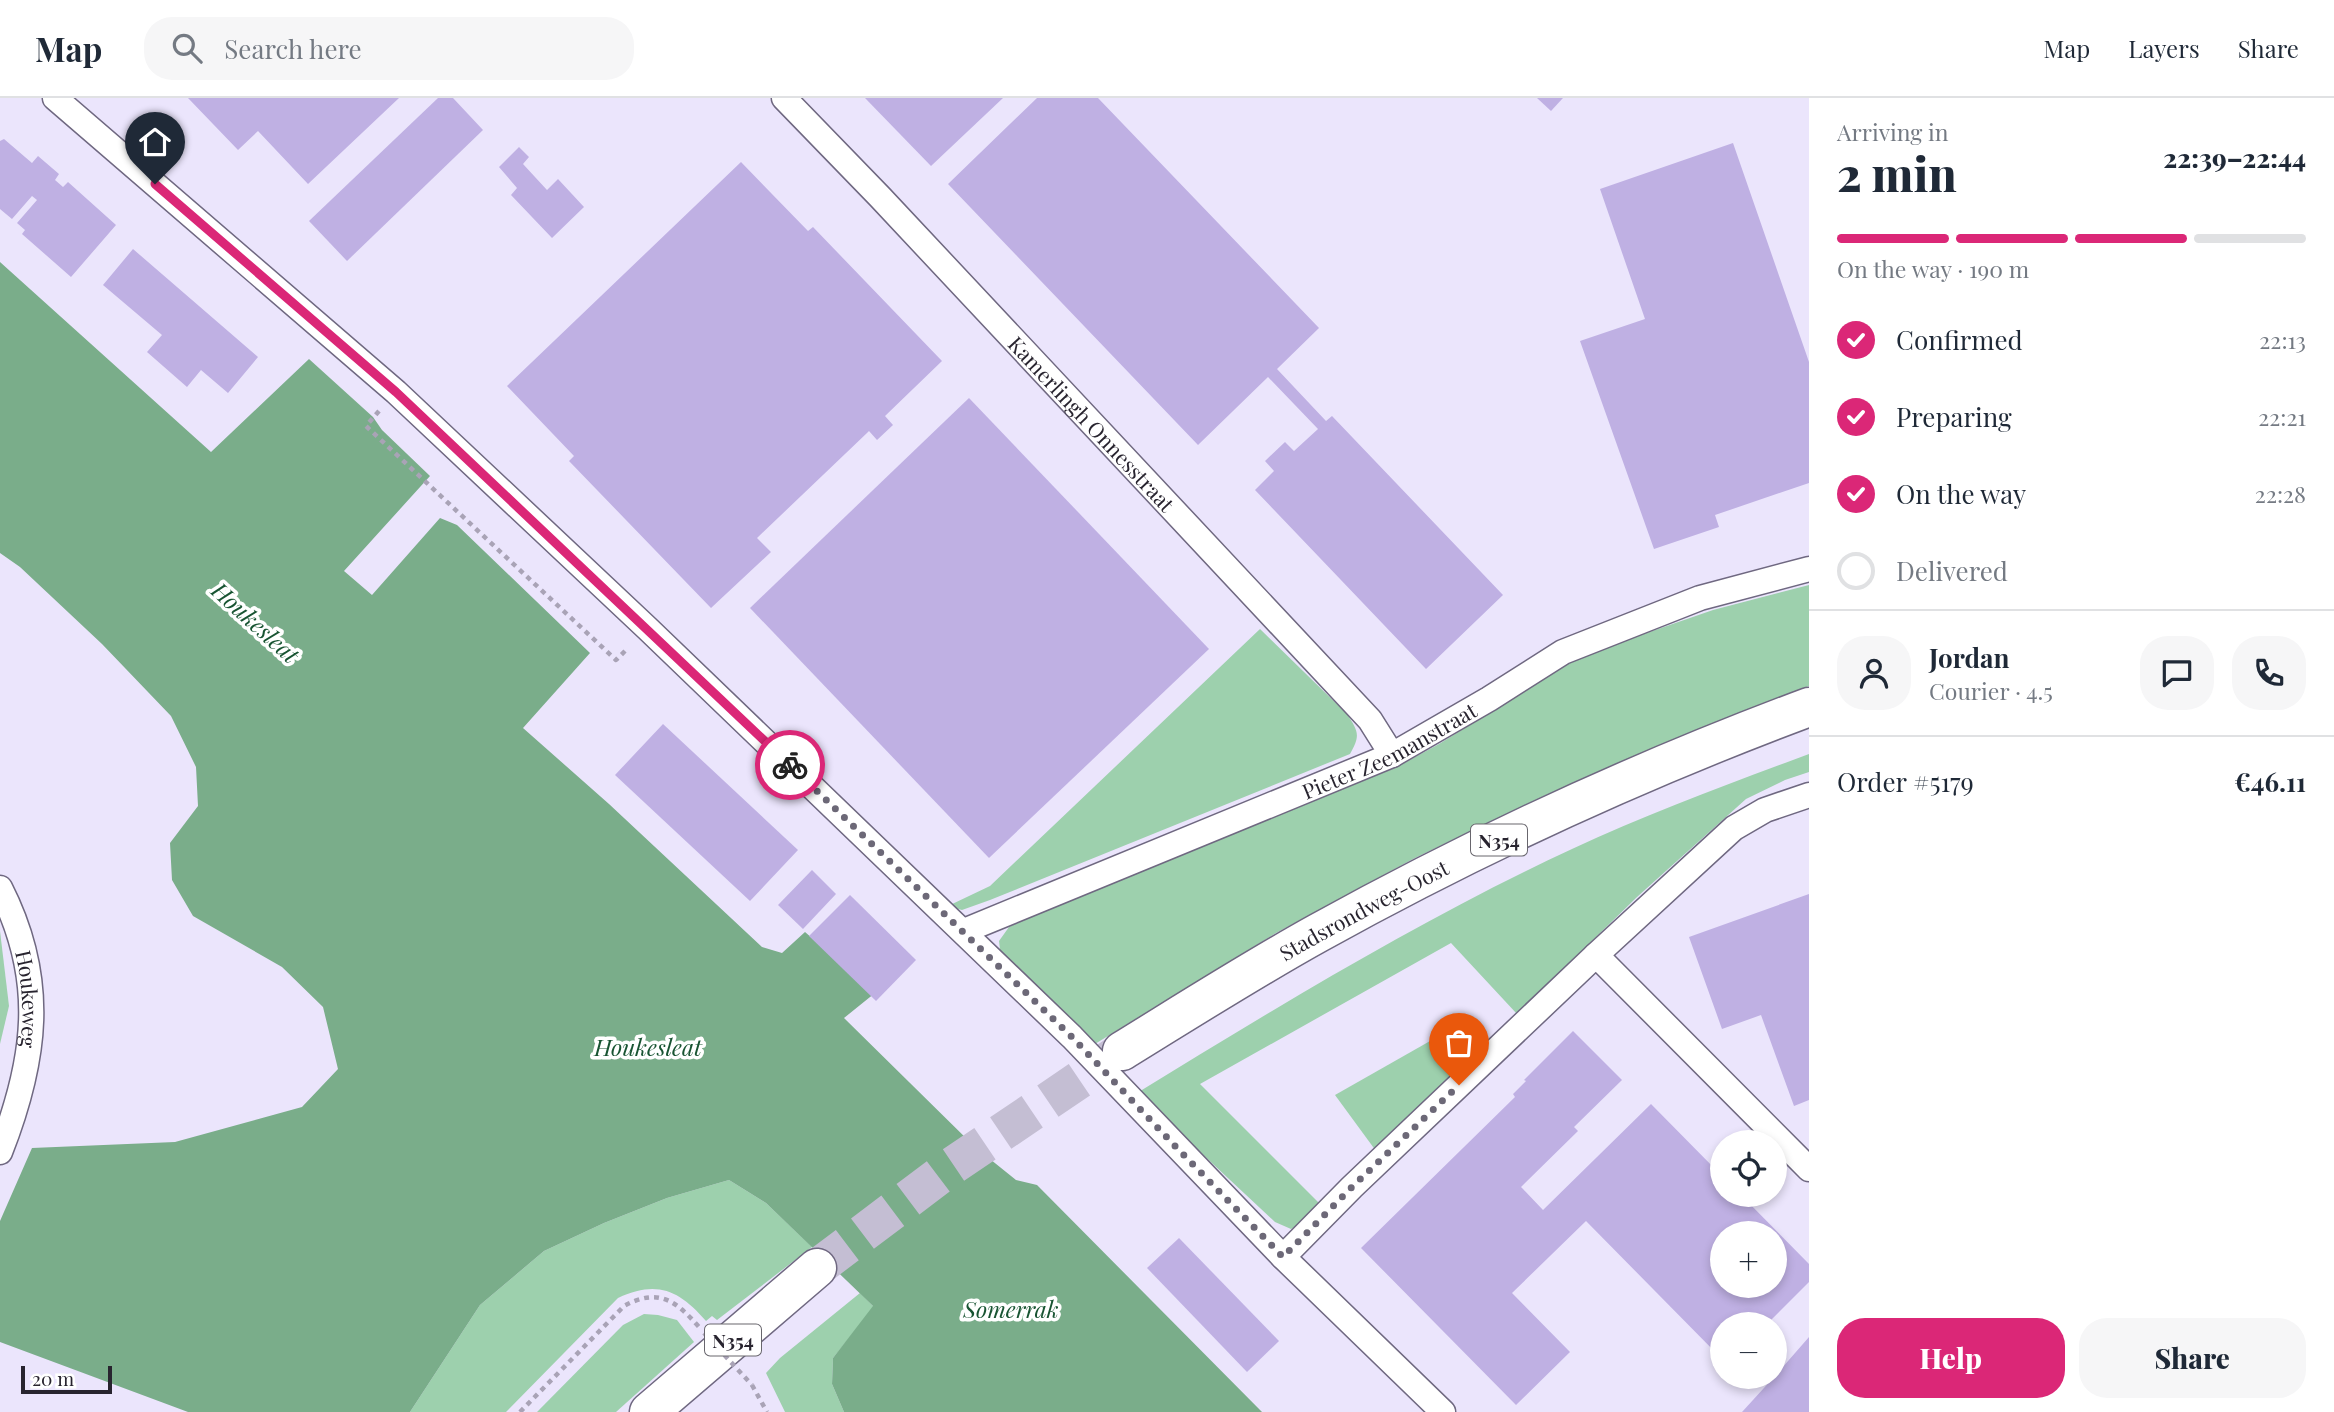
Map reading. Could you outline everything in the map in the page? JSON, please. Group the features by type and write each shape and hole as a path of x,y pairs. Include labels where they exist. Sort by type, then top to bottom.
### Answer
{"main road":[{"name":"Stadsrondweg-Oost","path":"1122,1051 1317,934 1446,867 1593,796 1809,707"},
{"name":"N354","path":"649,1412 817,1268"}],"street":[{"path":"55,98 396,392 647,628 1072,1037 1283,1257 1443,1412"},
{"name":"Kamerlingh Onnesstraat","path":"784,98 1370,720 1392,755"},
{"name":"Pieter Zeemanstraat","path":"964,931 1392,755 1563,652 1700,598 1809,569"},
{"path":"1283,1257 1352,1187 1596,954 1734,828 1765,810 1809,795"},
{"name":"Houkeweg","path":"0,888 21,935 32,1010 27,1066 20,1097 0,1153"},
{"path":"1596,954 1809,1169"}],"path":[{"path":"396,392 366,426 616,660 647,628"},
{"path":"520,1412 625,1307 639,1298 660,1298 674,1302 704,1333 752,1385 767,1412"}],"shaded area":[{"path":"1809,585 1809,686 1544,796 1415,858 1276,933 1090,1047 1001,958 999,941 1009,927 1115,878 1395,768 1583,655 1713,610"},
{"path":"1260,629 1347,714 1357,733 1350,754 990,900 962,910 948,906 990,886"},
{"path":"1809,754 1809,772 1785,780 1746,799 1637,897 1517,1014 1451,943 1200,1084 1319,1203 1291,1229 1275,1222 1137,1093 1351,965 1460,904 1631,823"},
{"path":"0,931 9,1006 0,1044"},
{"path":"1453,1028 1473,1052 1376,1151 1335,1095"},
{"path":"729,1180 766,1203 812,1247 717,1320 712,1316 706,1321 677,1295 666,1291 644,1290 618,1298 506,1412 410,1412 480,1305 544,1251 667,1198"},
{"path":"860,1293 874,1307 833,1358 832,1384 844,1412 785,1412 766,1373 780,1358"},
{"path":"644,1314 677,1320 694,1342 616,1412 537,1412 623,1325"}],"water":[{"path":"0,262 211,452 309,359 373,417 382,430 430,476 344,571 372,595 440,518 457,525 590,653 523,728 762,947 782,953 805,932 875,993 844,1018 975,1147 1016,1180 1037,1185 1262,1412 844,1412 832,1384 833,1358 873,1306 766,1203 729,1180 667,1198 544,1251 480,1305 410,1412 188,1412 0,1342 0,1221 32,1148 175,1142 302,1107 338,1069 323,1007 282,967 193,916 172,880 170,843 198,806 196,767 171,716 102,644 20,567 0,553"}],"building":[{"path":"188,98 399,98 308,184 258,131 238,150"},
{"path":"438,98 453,98 483,130 347,261 309,221"},
{"path":"865,98 1003,98 931,166"},
{"path":"1037,98 1098,98 1319,328 1277,369 1326,421 1332,416 1503,595 1426,669 1255,490 1274,471 1265,461 1285,442 1294,451 1318,429 1268,377 1198,445 948,184"},
{"path":"1537,98 1563,98 1551,111"},
{"path":"4,139 32,163 38,156 59,174 55,180 63,187 68,182 116,225 71,277 22,234 25,230 17,223 37,200 32,196 12,219 0,209 0,141"},
{"path":"1733,143 1809,362 1809,483 1715,515 1719,527 1654,549 1580,341 1645,319 1600,189"},
{"path":"519,147 529,157 523,164 547,190 558,179 584,207 552,238 511,195 517,188 499,167"},
{"path":"741,162 808,231 813,227 942,361 885,416 893,425 877,440 869,431 757,538 771,552 711,608 569,461 574,456 507,386"},
{"path":"133,249 258,357 228,393 201,370 187,387 147,352 162,335 103,285"},
{"path":"969,398 1209,649 989,858 750,608"},
{"path":"663,724 798,850 750,901 615,775"},
{"path":"812,870 836,894 803,929 778,905"},
{"path":"1809,894 1809,1100 1794,1106 1761,1015 1722,1029 1689,937"},
{"path":"850,895 916,960 876,1001 809,936"},
{"path":"1573,1031 1622,1080 1574,1127 1578,1131 1521,1187 1543,1210 1651,1104 1710,1164 1710,1207 1753,1207 1767,1221 1710,1221 1710,1298 1787,1298 1787,1242 1809,1264 1809,1282 1779,1312 1710,1312 1710,1347 1586,1221 1512,1293 1570,1352 1516,1405 1361,1248 1515,1097 1513,1094 1526,1081 1524,1080"},
{"path":"1179,1238 1279,1341 1247,1372 1147,1268"},
{"path":"1809,1337 1809,1412 1742,1412 1763,1389 1787,1389 1787,1362"}],"tunnel":[{"path":"817,1268 952,1166 1122,1051"}],"way so far":[{"path":"790,765 1072,1037 1283,1257 1459,1085"}],"route":[{"path":"155,184 396,392 790,765"}],"water label":[{"name":"Houkesleat","path":"256,622"},
{"name":"Houkesleat","path":"648,1046"},
{"name":"Somerrak","path":"1011,1308"}]}
